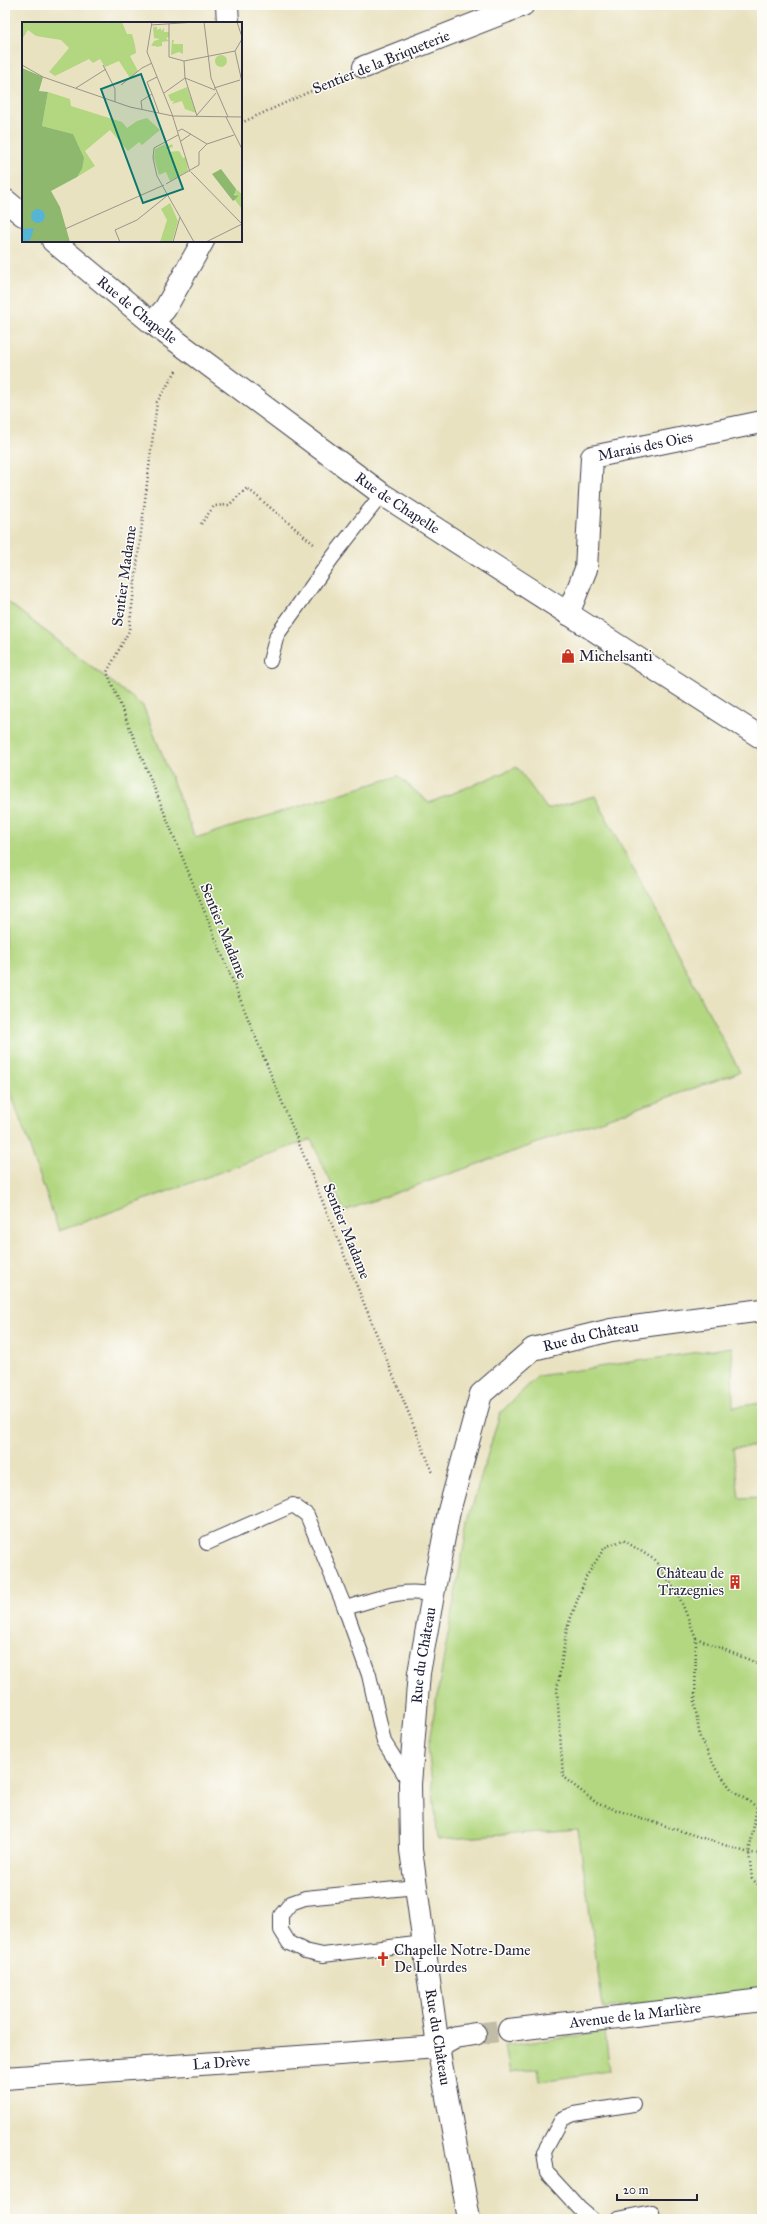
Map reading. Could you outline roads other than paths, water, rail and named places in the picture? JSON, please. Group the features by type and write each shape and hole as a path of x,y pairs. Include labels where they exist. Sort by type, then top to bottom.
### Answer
{"street":[{"path":"227,5 228,22"},
{"name":"Sentier de la Briqueterie","path":"364,67 523,5"},
{"path":"5,200 22,214"},
{"name":"Rue de Chapelle","path":"54,242 152,323 382,494 762,738"},
{"path":"152,323 165,309 202,242"},
{"name":"Marais des Oies","path":"568,614 586,569 592,457 762,422"},
{"name":"Rue du Château","path":"469,2219 438,2047 416,1887 411,1850 410,1784 419,1673 433,1595 449,1511 481,1394 533,1349 611,1330 762,1310"},
{"name":"Avenue de la Marlière","path":"509,2030 762,2000"},
{"path":"438,2047 456,2037 475,2034"},
{"name":"La Drève","path":"5,2078 438,2047"}],"lane":[{"path":"270,661 277,635 332,558 382,494"},
{"path":"207,1543 293,1505 307,1516 345,1608 369,1675 384,1742 410,1784"},
{"path":"345,1608 393,1594 418,1591 433,1595"},
{"path":"416,1887 305,1898 291,1904 281,1915 281,1930 289,1943 305,1951 323,1955 424,1943"},
{"path":"592,2219 579,2208 547,2172 544,2152 562,2119 574,2114 633,2104"},
{"path":"618,2219 652,2212 653,2219"}],"tunnel":[{"path":"475,2034 509,2030"}],"place":[{"name":"Michelsanti","path":"568,656"},
{"name":"Château de Trazegnies","path":"735,1582"},
{"name":"Chapelle Notre-Dame De Lourdes","path":"383,1959"}]}
